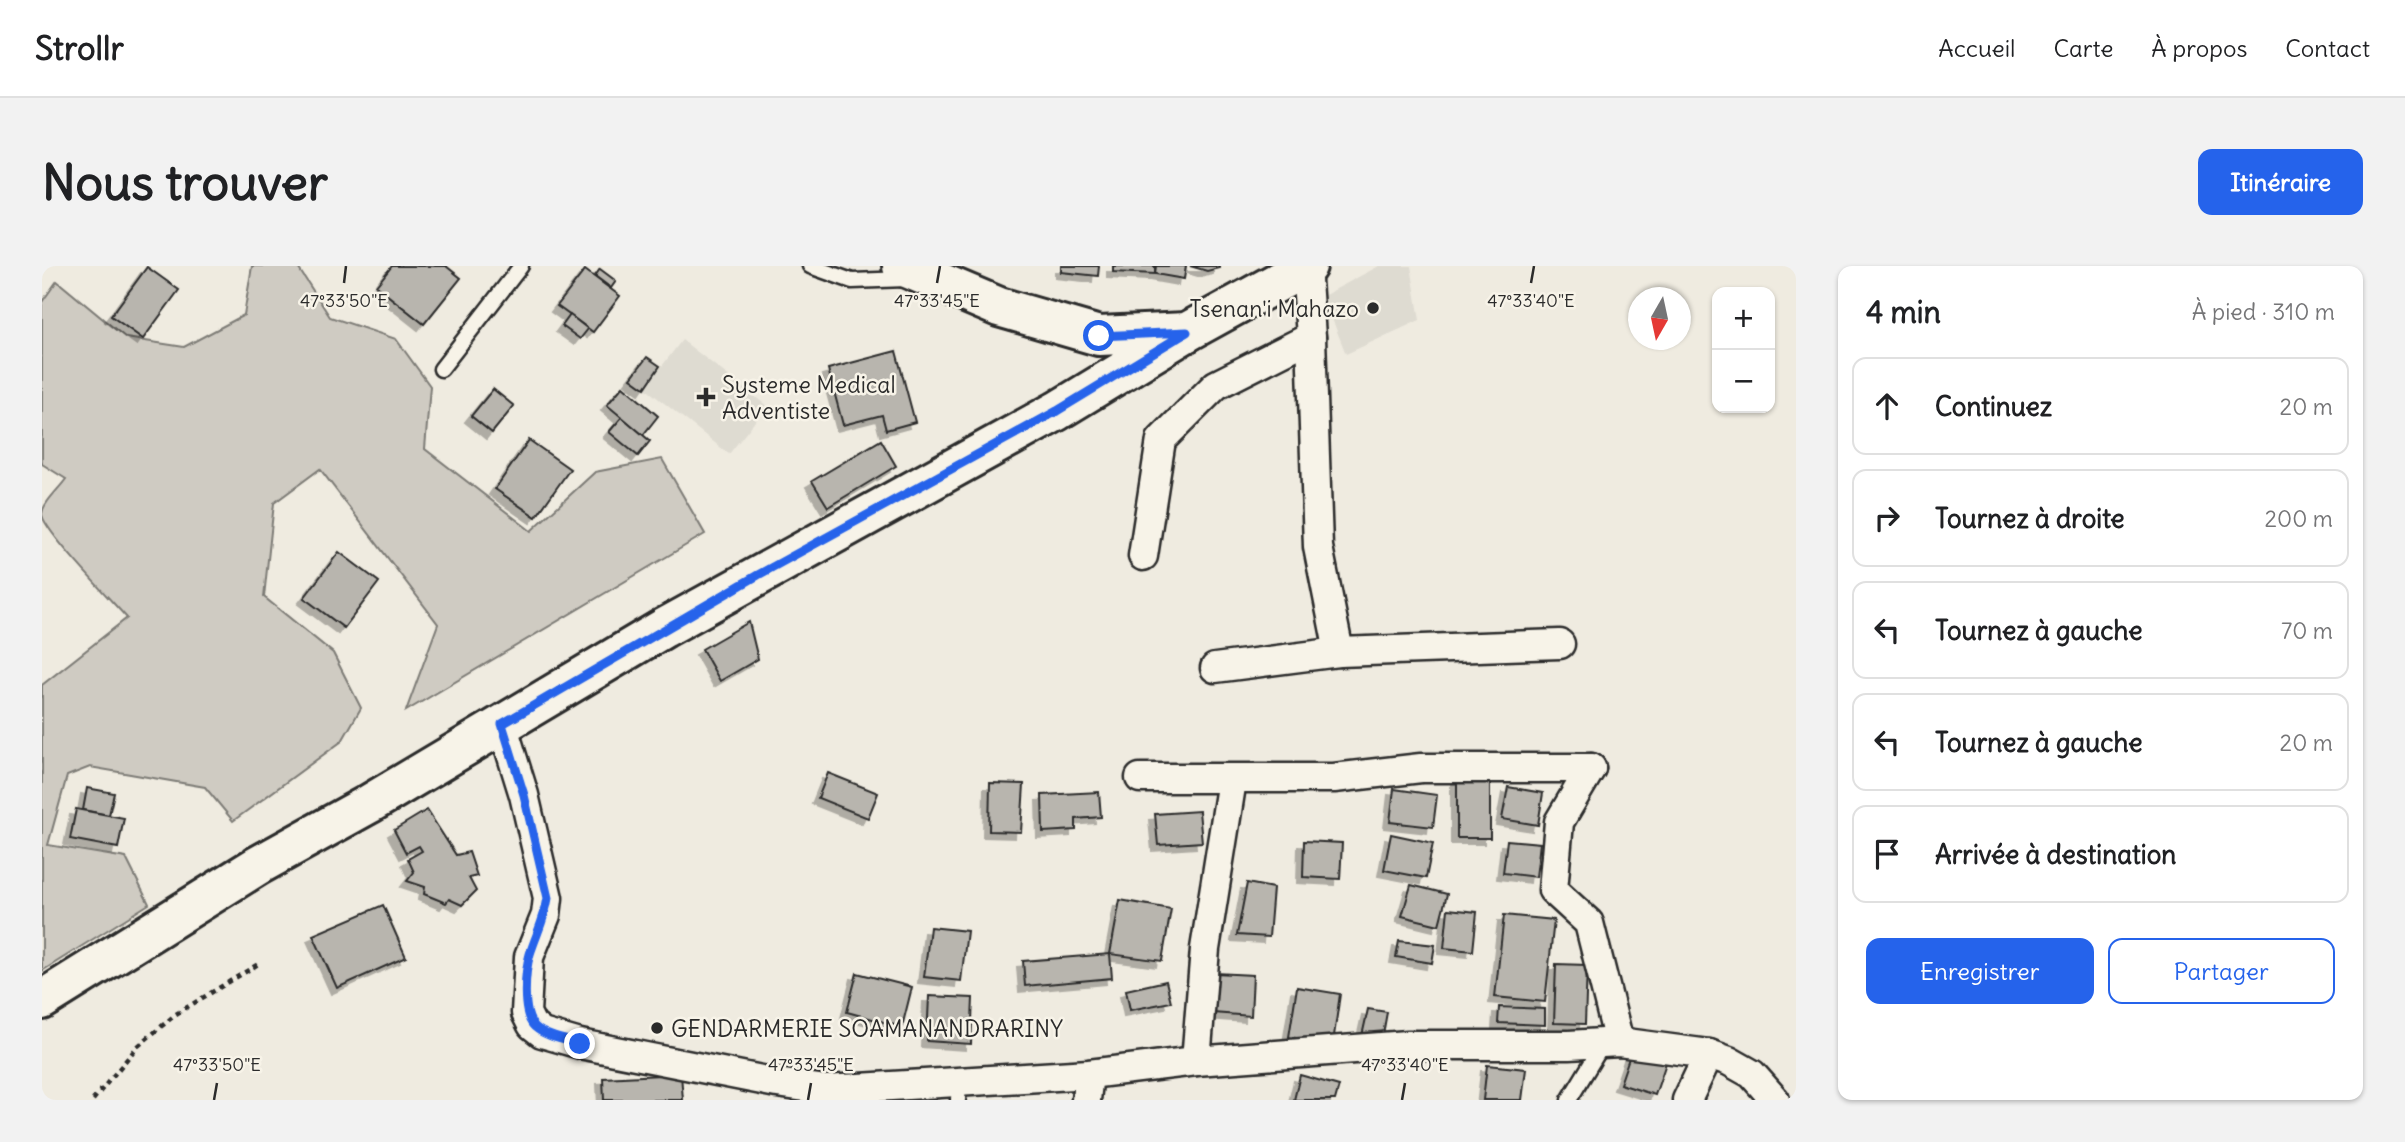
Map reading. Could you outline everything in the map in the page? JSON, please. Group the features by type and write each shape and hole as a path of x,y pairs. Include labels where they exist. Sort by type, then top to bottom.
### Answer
{"street":[{"path":"42,1000 257,866 369,804 758,575 1057,411 1187,332 1307,266 1318,547 1339,652"},
{"path":"915,272 999,307 1099,336 1187,332"},
{"path":"1143,556 1161,440 1216,385 1311,337"},
{"path":"1215,668 1339,652 1560,644"},
{"path":"502,724 524,795 548,898 546,915 529,957 526,1013 532,1025 542,1033 580,1044 826,1095 1088,1087 1196,1061 1408,1045 1569,1045 1612,1042 1709,1054 1729,1061 1752,1074 1775,1100"},
{"path":"1140,778 1334,778 1421,768 1591,768 1559,822 1553,890 1590,923 1612,1042"},
{"path":"1196,1061 1207,935 1232,780"},
{"path":"1687,1100 1709,1054"}],"lane":[{"path":"441,369 520,266"},
{"path":"810,266 852,281 915,272"},
{"path":"1569,1100 1612,1042"}],"path":[{"path":"93,1100 136,1047 176,1014 260,963"}],"shaded area":[{"path":"252,266 297,266 330,317 396,339 430,386 425,449 531,531 595,472 662,459 705,534 406,711 438,624 320,469 274,503 264,597 333,653 361,708 342,741 233,821 205,787 90,767 67,776 48,845 126,858 149,904 42,971 42,685 127,618 65,550 42,514 48,501 66,479 42,464 42,302 57,281 126,338 184,347 244,315"},
{"name":"Tsenan'i Mahazo","path":"1379,266 1411,266 1420,320 1346,354 1323,296"},
{"name":"Systeme Medical Adventiste","path":"682,340 767,406 729,454 645,388"}],"building":[{"path":"392,266 446,266 461,278 424,324 376,286"},
{"path":"1061,266 1099,266 1098,276 1061,272"},
{"path":"1113,266 1155,266 1155,274 1113,272"},
{"path":"1156,266 1186,266 1184,279 1155,274"},
{"path":"1190,266 1219,266 1219,268 1207,271"},
{"path":"147,267 179,290 143,339 111,316"},
{"path":"600,269 616,281 611,288 595,276"},
{"path":"585,270 620,296 593,332 557,306"},
{"path":"570,315 588,329 580,339 562,326"},
{"path":"896,351 915,422 886,430 882,415 843,425 828,369"},
{"path":"647,357 660,366 645,388 631,378"},
{"path":"623,386 658,416 643,435 607,405"},
{"path":"493,389 514,406 492,433 471,416"},
{"path":"622,417 650,441 638,456 609,432"},
{"path":"529,440 570,469 536,517 495,489"},
{"path":"881,440 896,466 828,507 812,481"},
{"path":"339,552 379,582 344,628 304,598"},
{"path":"749,622 758,659 720,681 702,649"},
{"path":"828,773 878,793 868,818 818,798"},
{"path":"1457,776 1490,777 1490,838 1457,838"},
{"path":"990,783 1024,784 1021,832 989,831"},
{"path":"1508,787 1543,793 1538,825 1502,819"},
{"path":"87,788 114,793 109,815 83,810"},
{"path":"1394,789 1437,795 1433,827 1390,822"},
{"path":"1099,792 1101,817 1076,819 1076,830 1043,832 1042,795"},
{"path":"76,809 124,818 118,848 70,839"},
{"path":"427,810 456,855 469,852 477,876 469,878 476,891 462,905 449,899 446,903 424,894 425,887 407,881 414,872 408,859 422,851 419,846 406,853 394,830"},
{"path":"1199,811 1202,842 1158,845 1155,814"},
{"path":"1391,834 1433,843 1426,878 1384,870"},
{"path":"1507,840 1540,843 1536,877 1503,873"},
{"path":"1304,841 1342,843 1340,879 1303,877"},
{"path":"1247,883 1273,888 1269,937 1237,935"},
{"path":"1411,885 1447,894 1439,925 1402,916"},
{"path":"1120,900 1171,909 1162,961 1110,954"},
{"path":"383,905 406,957 337,988 313,935"},
{"path":"1448,909 1477,912 1473,951 1444,948"},
{"path":"1504,915 1554,920 1545,1002 1495,997"},
{"path":"930,927 967,931 961,981 924,977"},
{"path":"1399,941 1435,945 1432,963 1396,957"},
{"path":"1110,954 1112,978 1025,986 1023,961"},
{"path":"1556,964 1587,965 1585,1024 1554,1023"},
{"path":"857,973 912,987 902,1027 847,1012"},
{"path":"1215,973 1253,975 1251,1016 1213,1013"},
{"path":"1166,981 1171,1002 1130,1010 1126,990"},
{"path":"1297,987 1340,994 1333,1043 1289,1037"},
{"path":"929,996 973,998 971,1044 927,1041"},
{"path":"1499,1007 1545,1009 1545,1025 1498,1023"},
{"path":"1368,1009 1387,1012 1382,1040 1362,1036"},
{"path":"1631,1052 1666,1063 1655,1095 1620,1084"},
{"path":"1487,1065 1526,1069 1522,1100 1483,1100"},
{"path":"681,1074 683,1100 604,1100 603,1078"},
{"path":"1300,1075 1339,1086 1335,1100 1294,1100"}],"place":[{"name":"Tsenan'i Mahazo","path":"1373,308"},
{"name":"Systeme Medical Adventiste","path":"706,397"},
{"name":"GENDARMERIE SOAMANANDRARINY","path":"657,1028"}],"route":[{"path":"580,1044 542,1033 532,1025 526,1013 529,957 546,915 548,898 524,795 502,724 664,628 1057,411 1187,332 1099,336"}]}
